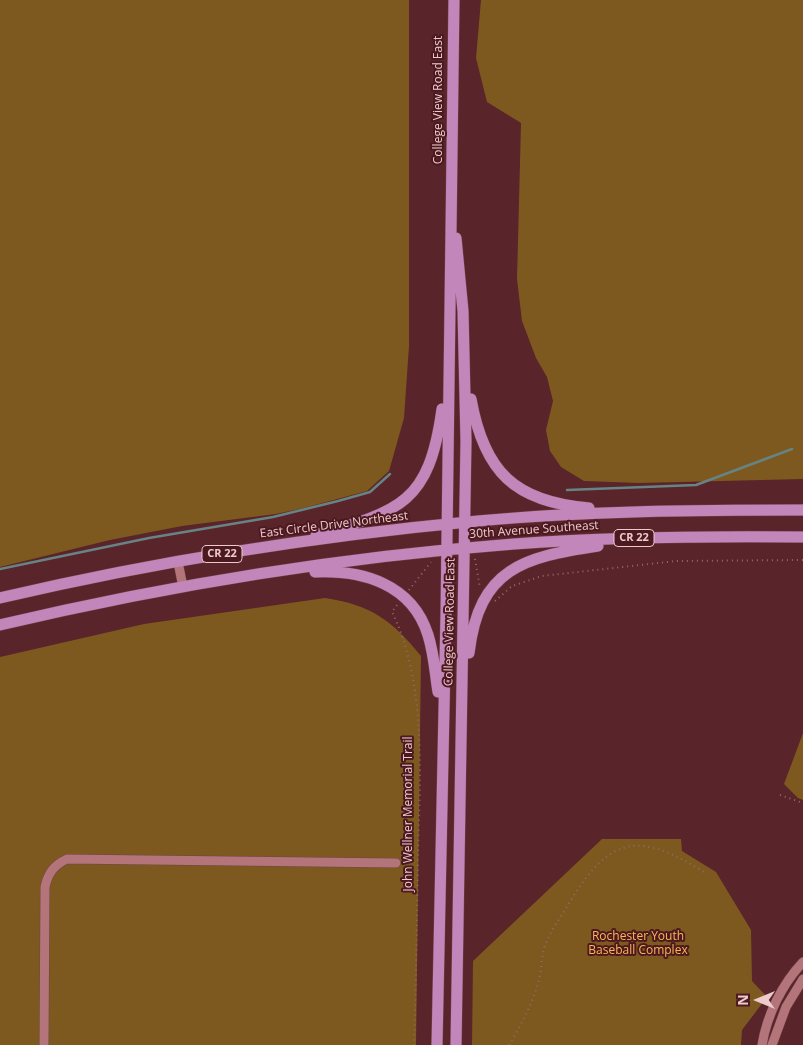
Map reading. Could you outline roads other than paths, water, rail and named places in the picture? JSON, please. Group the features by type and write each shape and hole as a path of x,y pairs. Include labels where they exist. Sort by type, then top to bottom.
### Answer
{"main road":[{"name":"College View Road East","path":"437,1045 442,724 447,555 449,258 452,201 454,0"},
{"name":"College View Road East","path":"452,201 464,343 466,522 456,1045"},
{"path":"464,343 470,392 480,440 489,459 509,483 528,494 560,504 598,509 658,511"},
{"path":"282,544 379,516 411,494 426,473 435,453 449,366"},
{"name":"30th Avenue Southeast","path":"466,522 658,511 803,510"},
{"name":"East Circle Drive Northeast","path":"0,598 178,562 282,544 466,522"},
{"name":"30th Avenue Southeast","path":"447,555 573,540 803,537"},
{"path":"462,731 472,632 479,612 488,595 508,572 530,559 579,548 654,538"},
{"name":"CR 22","path":"0,625 255,574 447,555"},
{"path":"255,574 327,571 352,573 378,580 404,597 418,615 428,636 442,724"}],"street":[{"path":"178,562 183,587"},
{"path":"44,1045 45,887 48,875 60,862 67,860 396,862"},
{"path":"762,1045 767,1025 782,991 803,962"},
{"path":"772,1045 786,1007 803,979"}],"waterway":[{"path":"567,490 696,485 792,449"},
{"path":"0,569 149,538 273,517 370,492 390,474"}],"park label":[{"name":"Rochester Youth Baseball Complex","path":"638,944"}]}
